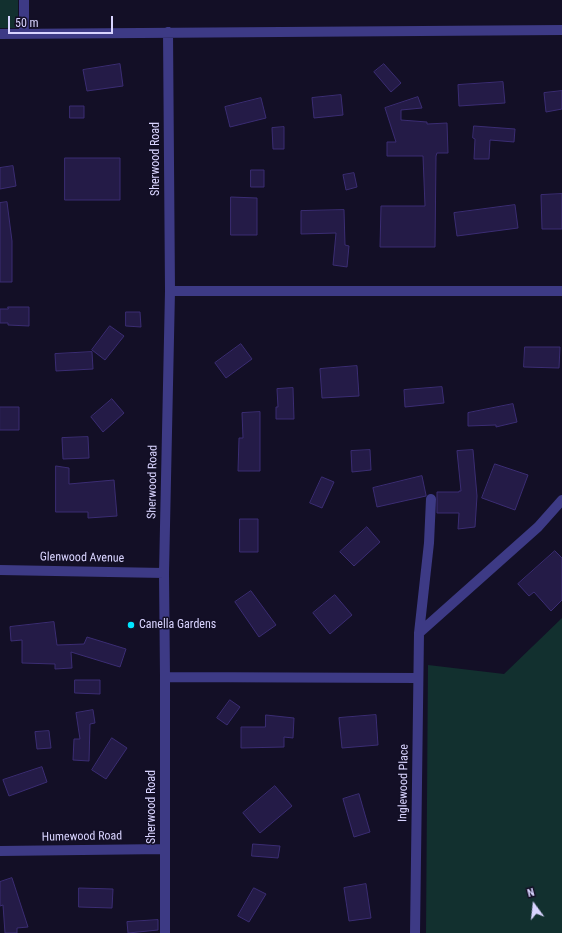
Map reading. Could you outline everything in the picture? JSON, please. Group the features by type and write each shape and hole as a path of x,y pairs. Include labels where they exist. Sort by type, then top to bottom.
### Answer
{"street":[{"path":"24,0 24,34"},
{"path":"0,34 562,30"},
{"name":"Sherwood Road","path":"165,933 166,676 164,572 170,291 168,32"},
{"path":"170,291 562,291"},
{"name":"Inglewood Place","path":"415,933 419,633 429,543 431,499"},
{"path":"419,633 538,527 562,500"},
{"name":"Glenwood Avenue","path":"0,570 164,572"},
{"path":"166,676 418,678"},
{"name":"Humewood Road","path":"0,851 165,849"}],"green space":[{"path":"0,0 18,0 18,28 0,28"},
{"path":"562,618 562,933 426,933 428,665 504,674"}],"building":[{"path":"120,64 123,86 87,91 83,70"},
{"path":"384,64 401,83 391,92 374,72"},
{"path":"503,82 505,103 459,106 458,85"},
{"path":"562,91 562,109 546,112 544,93"},
{"path":"341,95 343,115 314,118 312,98"},
{"path":"418,97 422,108 401,110 401,120 427,122 427,124 447,123 448,153 437,153 436,156 435,247 380,247 381,206 425,206 423,156 387,156 387,142 396,142 385,108"},
{"path":"261,98 266,118 230,127 225,107"},
{"path":"70,106 84,106 84,118 70,118"},
{"path":"474,126 515,129 514,142 490,140 489,159 474,159"},
{"path":"284,127 284,149 273,149 272,128"},
{"path":"65,158 120,158 120,200 65,200"},
{"path":"13,166 16,186 0,189 0,168"},
{"path":"251,170 264,170 264,187 251,187"},
{"path":"354,173 357,187 346,190 343,175"},
{"path":"562,194 562,229 542,229 541,195"},
{"path":"231,197 257,198 257,235 231,235"},
{"path":"7,202 12,241 12,282 0,282 0,203"},
{"path":"515,205 518,228 457,236 454,213"},
{"path":"344,210 345,245 349,246 347,267 333,265 336,233 301,234 301,211"},
{"path":"8,307 29,307 29,326 0,323 0,309 8,309"},
{"path":"126,312 140,312 141,327 126,326"},
{"path":"110,326 124,336 105,360 92,350"},
{"path":"241,344 252,359 226,378 215,363"},
{"path":"525,347 560,347 559,368 524,367"},
{"path":"92,352 93,369 56,371 55,354"},
{"path":"357,366 359,396 322,398 320,369"},
{"path":"442,387 444,403 405,407 404,390"},
{"path":"293,388 294,419 276,419 276,407 278,407 277,389"},
{"path":"112,399 124,413 103,432 91,417"},
{"path":"513,404 517,422 496,427 496,425 468,426 468,413"},
{"path":"0,407 19,407 19,430 0,430"},
{"path":"260,412 260,471 238,471 239,438 243,438 242,413"},
{"path":"88,437 89,458 63,459 62,438"},
{"path":"370,450 371,470 352,472 351,451"},
{"path":"473,450 477,496 475,527 458,529 459,513 437,513 437,492 461,491 457,451"},
{"path":"495,464 528,475 515,510 482,498"},
{"path":"56,466 69,468 69,484 114,480 117,516 88,518 88,512 56,512"},
{"path":"422,476 426,496 377,507 373,488"},
{"path":"322,477 334,482 322,508 310,503"},
{"path":"240,519 258,519 258,552 240,552"},
{"path":"367,527 380,542 354,566 340,552"},
{"path":"555,551 562,558 562,600 551,611 534,592 529,596 518,584"},
{"path":"251,591 276,625 259,637 235,602"},
{"path":"335,595 352,615 330,634 313,613"},
{"path":"54,622 57,645 84,644 87,637 126,649 120,667 71,652 72,668 55,669 55,664 22,663 22,640 11,641 10,627"},
{"path":"75,680 100,680 100,694 75,693"},
{"path":"230,700 240,707 227,725 217,718"},
{"path":"93,710 95,723 90,724 89,761 73,760 74,739 80,739 76,713"},
{"path":"266,715 294,718 293,738 284,737 284,747 241,748 241,727 265,727"},
{"path":"376,715 378,745 342,748 339,718"},
{"path":"49,731 51,748 37,749 35,732"},
{"path":"112,738 127,748 106,779 92,770"},
{"path":"42,767 47,782 9,796 3,780"},
{"path":"275,786 292,806 260,833 243,813"},
{"path":"359,794 370,832 354,837 343,799"},
{"path":"253,844 280,846 278,858 252,856"},
{"path":"12,878 28,927 17,928 17,933 5,933 3,905 0,906 0,882"},
{"path":"366,884 371,918 349,921 344,888"},
{"path":"79,888 113,889 112,908 79,907"},
{"path":"254,888 266,894 249,922 238,916"},
{"path":"158,920 158,930 128,933 127,922"}],"place":[{"name":"Canella Gardens","path":"131,625"}]}
